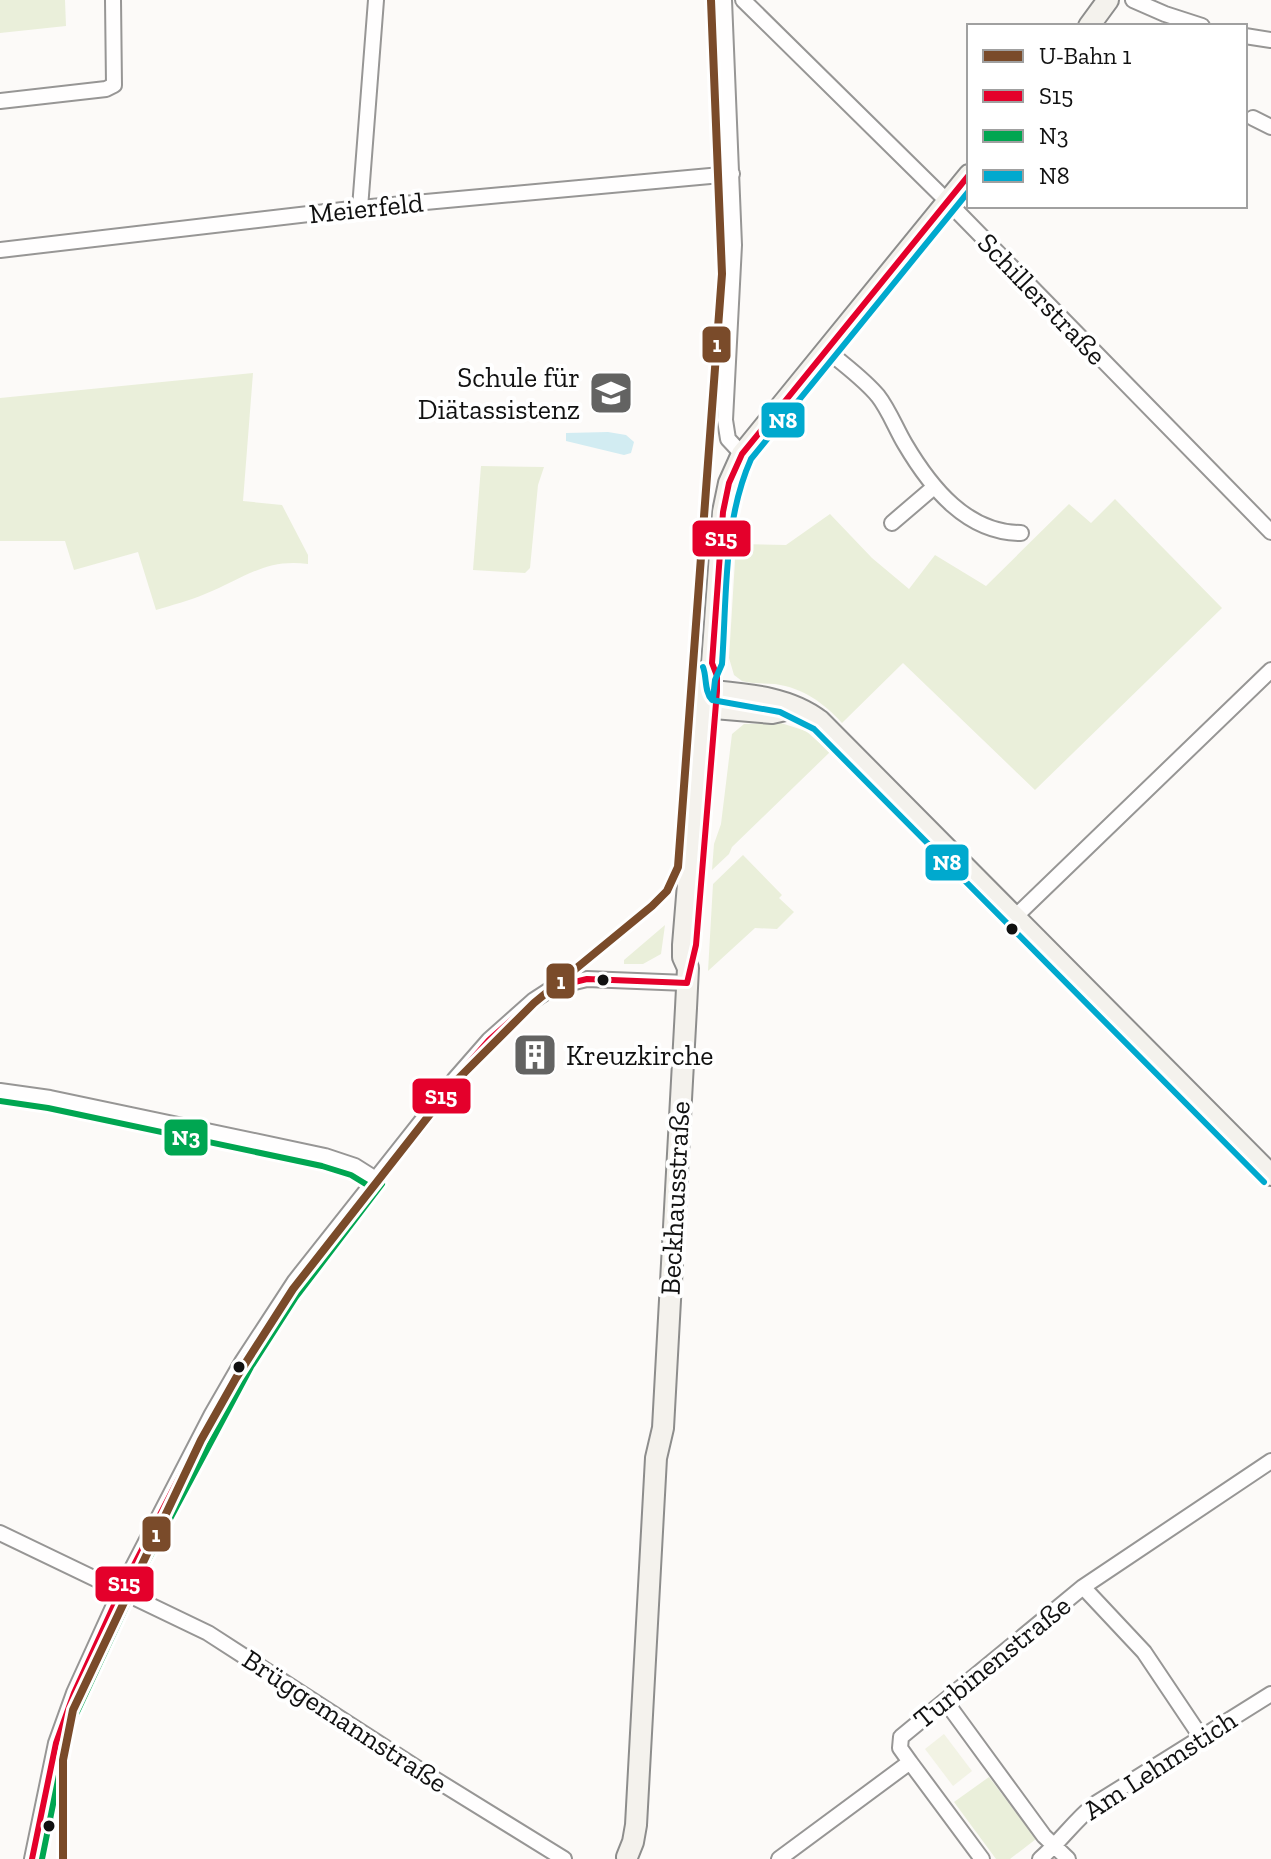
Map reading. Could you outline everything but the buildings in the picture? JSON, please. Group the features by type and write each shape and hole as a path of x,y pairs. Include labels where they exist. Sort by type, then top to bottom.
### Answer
{"main road":[{"path":"1090,24 1108,0"},
{"name":"Beckhausstraße","path":"631,1858 636,1825 656,1458 663,1428 687,976 683,945 710,699 717,676 712,663 723,512 729,483 742,454 967,178"},
{"path":"710,699 772,713 795,708 820,721 1271,1175"}],"street":[{"path":"0,101 106,89 114,85 113,0"},
{"path":"360,208 376,0"},
{"path":"724,0 734,274 725,420 728,439 742,454"},
{"name":"Schillerstraße","path":"743,0 948,202 1271,532"},
{"path":"1133,0 1196,24"},
{"path":"1247,36 1271,40"},
{"path":"1253,118 1271,127"},
{"name":"Meierfeld","path":"0,250 360,208 732,174"},
{"path":"828,351 877,395 934,487 958,509 992,531 1021,533"},
{"path":"892,523 934,487"},
{"path":"1015,917 1271,670"},
{"path":"32,1859 62,1722 120,1592 212,1414 288,1291 374,1178 482,1047 540,995 561,985 587,979 687,976"},
{"path":"0,1091 50,1098 325,1156 348,1163 374,1178"},
{"name":"Turbinenstraße","path":"779,1859 910,1762 900,1748 901,1737 1083,1587 1271,1461"},
{"name":"Brüggemannstraße","path":"0,1533 208,1633 564,1859"},
{"path":"1083,1587 1144,1652 1201,1737"},
{"name":"Am Lehmstich","path":"1040,1859 1056,1845 1073,1821 1095,1804 1271,1694"},
{"path":"946,1702 1044,1836 1056,1845"},
{"path":"910,1762 982,1859"},
{"name":"Am Lehmstich","path":"1056,1845 1068,1859"}],"green space":[{"path":"0,0 65,0 66,26 0,33"},
{"path":"253,373 243,501 282,505 308,555 308,564 267,567 199,596 156,610 138,552 74,570 65,541 0,541 0,398"},
{"path":"481,466 544,467 538,485 530,568 525,573 473,570"},
{"path":"1115,499 1222,608 1035,790 903,663 842,723 804,693 775,684 742,681 734,675 729,658 736,544 786,545 830,514 872,558 909,589 935,555 986,586 1069,504 1091,523"},
{"path":"781,723 806,731 830,752 712,870 732,734 744,724"},
{"path":"743,855 794,912 777,929 755,928 708,971 713,884"},
{"path":"665,925 661,954 643,964 624,964 624,960"},
{"path":"989,1777 1036,1839 1010,1859 996,1859 954,1802"}],"shaded area":[{"path":"944,1734 972,1771 953,1786 925,1749"}],"water":[{"path":"566,433 626,435 634,442 631,453 624,455 566,441"}],"metro line":[{"name":"1","path":"63,1859 63,1760 73,1710 201,1440 236,1378 293,1289 456,1081 534,1003 652,906 667,891 678,867 722,274 711,0"}],"transit line":[{"name":"S15","path":"687,983 696,945 717,691 717,676 712,663 723,512 729,483 742,454 967,177"},
{"name":"N8","path":"713,699 715,680 722,664 726,586 735,508 751,459 967,193"},
{"name":"N8","path":"703,667 712,700 780,712 814,729 1264,1182"},
{"name":"S15","path":"32,1859 56,1743 74,1693 120,1592 212,1414 295,1281 454,1080 489,1040 534,1000 554,987 587,979 687,983"},
{"name":"N3","path":"0,1101 48,1108 322,1166 351,1175 369,1186"},
{"name":"N3","path":"42,1859 71,1725 146,1564 251,1367 296,1297 382,1184"}],"place":[{"name":"Schule für Diätassistenz","path":"611,393"},
{"name":"Kreuzkirche","path":"535,1055"}]}
